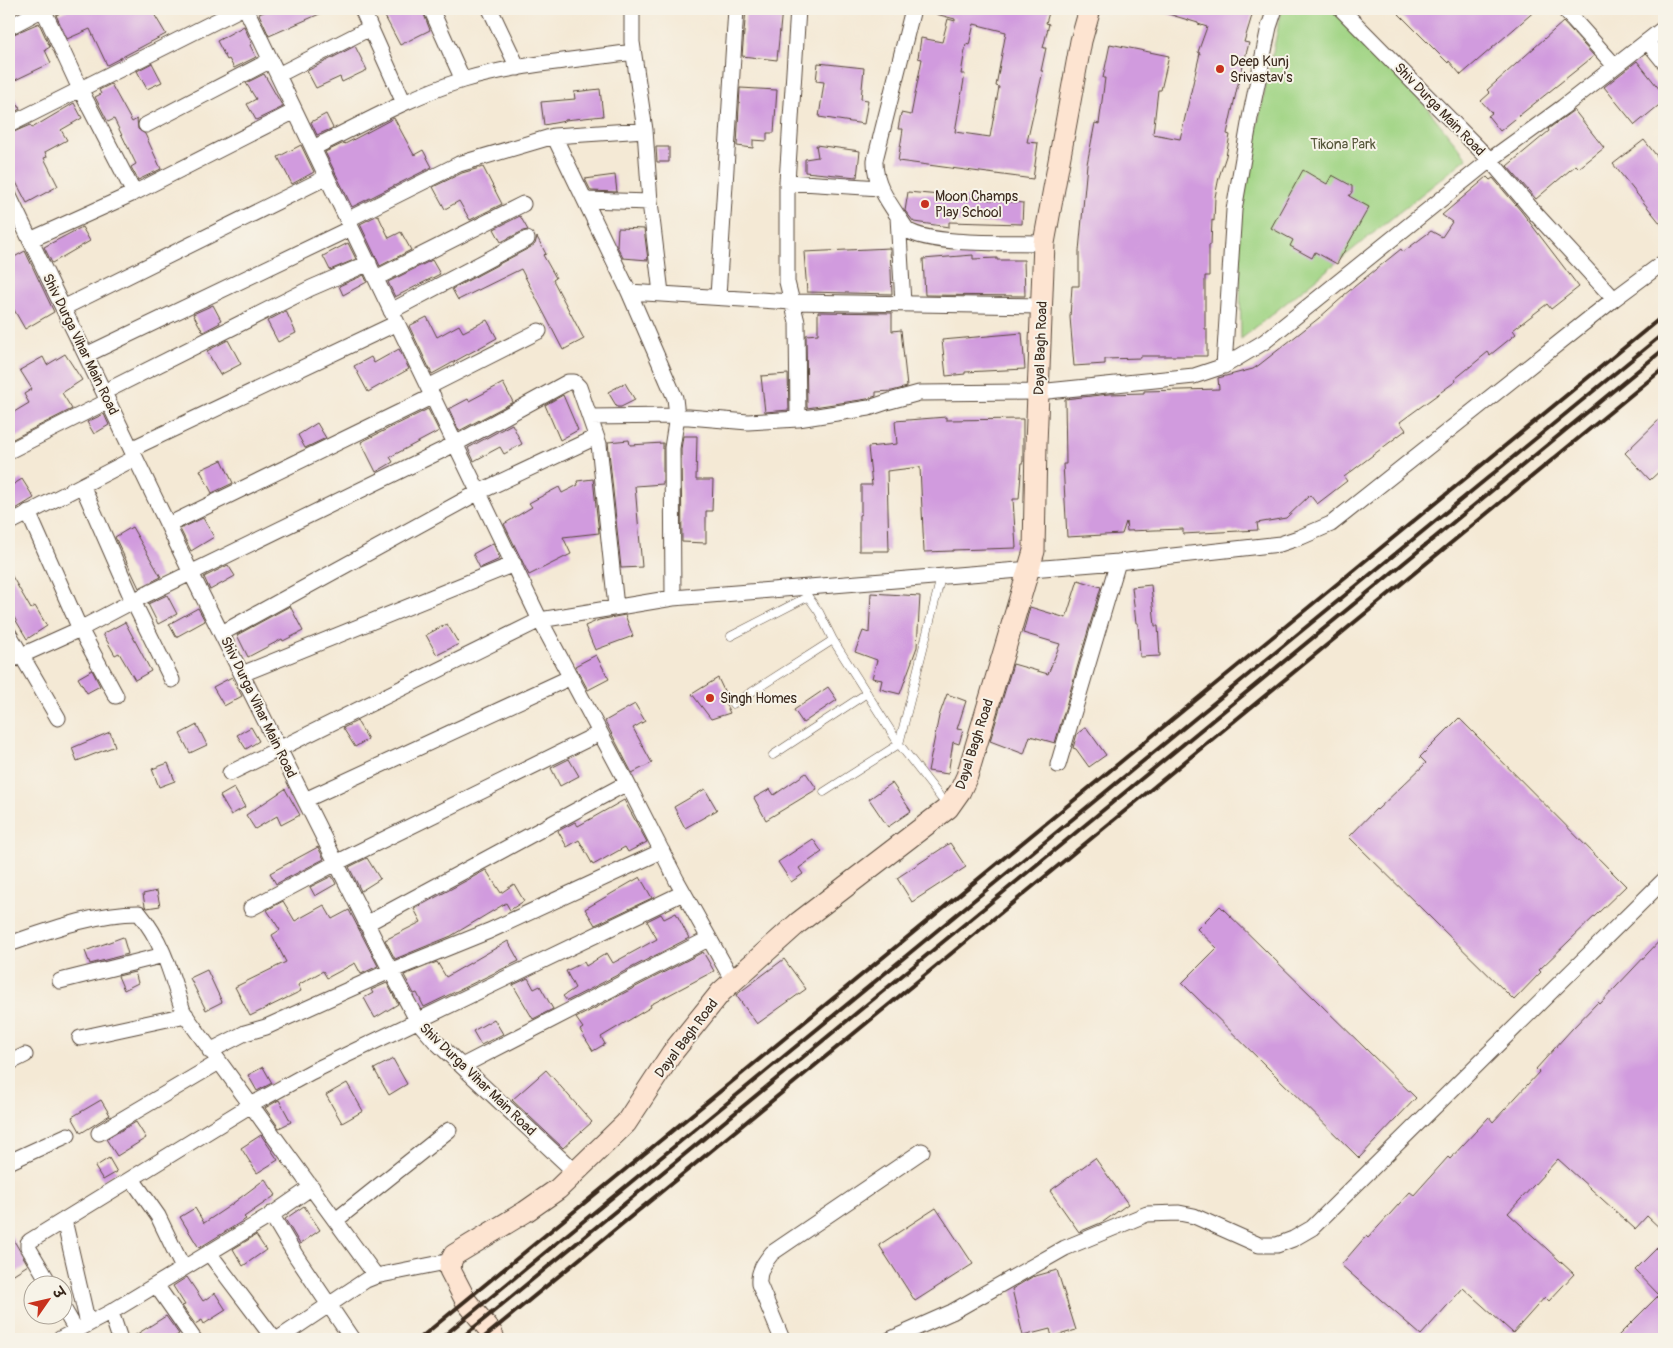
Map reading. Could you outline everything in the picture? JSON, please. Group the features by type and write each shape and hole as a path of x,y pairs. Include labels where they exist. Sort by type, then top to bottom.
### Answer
{"street":[{"path":"9,27 43,9 80,89 134,193"},
{"path":"9,125 240,9"},
{"path":"246,9 540,620 708,939 733,981"},
{"path":"362,9 404,103"},
{"path":"431,9 463,80"},
{"path":"490,9 518,68"},
{"path":"632,9 633,52 645,130 650,202 661,293"},
{"path":"718,296 736,9"},
{"path":"798,9 787,182 787,282 797,322 798,420"},
{"path":"913,9 875,160 880,188 907,230 919,236 952,241 1044,243"},
{"name":"Dayal Bagh Road","path":"451,1261 454,1255 525,1212 558,1189 626,1123 672,1053 720,992 798,923 948,808 960,791 967,776 1034,551 1044,243 1081,41 1090,9"},
{"path":"1224,366 1234,210 1250,118 1269,27 1275,9"},
{"name":"Shiv Durga Main Road","path":"1341,9 1490,160 1535,213 1614,299"},
{"path":"1564,9 1615,66"},
{"path":"278,74 370,28"},
{"path":"590,417 676,416 741,422 798,420 869,408 919,393 1038,392 1194,376 1224,366 1264,342 1490,160 1564,107 1664,28"},
{"path":"1647,40 1664,62"},
{"path":"313,148 404,103 463,80 518,68 633,52"},
{"path":"146,125 270,60"},
{"path":"30,240 134,193 295,111"},
{"path":"86,356 349,224 459,164 554,136 645,130"},
{"path":"554,136 629,292 675,398 676,416 672,448 673,598"},
{"path":"63,308 327,177"},
{"path":"787,182 880,188"},
{"name":"Shiv Durga Vihar Main Road","path":"9,196 191,573 366,924 417,1020 430,1036 575,1172"},
{"path":"586,200 650,202"},
{"path":"376,278 523,204"},
{"path":"898,215 903,303"},
{"path":"9,523 82,485 133,453 394,317 526,239"},
{"path":"230,774 540,620 673,598 805,593 941,577 1118,562 1280,544 1301,537 1330,524 1614,299 1664,262"},
{"path":"9,452 106,397 311,288 368,263"},
{"path":"629,292 792,302 1042,306"},
{"path":"168,525 430,392 539,331"},
{"path":"15,658 80,629 133,601 455,444 568,382 574,382 579,387 599,444 616,607"},
{"path":"222,633 479,492 596,437"},
{"path":"82,485 133,601 172,680"},
{"path":"28,512 80,629 116,696"},
{"path":"1058,765 1118,562"},
{"path":"242,674 514,564"},
{"path":"9,634 15,658 58,718"},
{"path":"304,800 571,677"},
{"path":"251,908 336,863 600,733"},
{"path":"366,924 627,783"},
{"path":"100,1133 214,1056 237,1037 266,1027 390,970 489,930 662,851"},
{"path":"891,1339 952,1312 1066,1248 1146,1214 1179,1213 1194,1216 1259,1245 1277,1245 1293,1239 1312,1228 1664,880"},
{"path":"44,1276 28,1247 28,1243 251,1105 311,1072 683,892"},
{"path":"9,944 76,923 125,913 139,913 158,940 186,1015 376,1276"},
{"path":"462,1066 708,939"},
{"path":"60,981 164,955"},
{"path":"80,1038 186,1015"},
{"path":"9,1063 25,1055"},
{"path":"336,1220 449,1130"},
{"path":"9,1162 68,1135"},
{"path":"782,1339 759,1284 758,1274 764,1262 772,1253 922,1151"},
{"path":"132,1180 158,1216 183,1268"},
{"path":"60,1339 111,1312 312,1188"},
{"path":"271,1214 296,1256 352,1339"},
{"path":"64,1220 82,1327"},
{"path":"209,1253 274,1339"},
{"path":"278,1339 330,1306 366,1280 376,1276 451,1261 450,1270 466,1301 491,1332 494,1339"},
{"path":"156,1285 194,1339"},
{"path":"111,1312 120,1339"},
{"path":"72,1316 82,1327"}],"lane":[{"path":"824,792 899,744 941,577"},
{"path":"731,636 805,593 899,744 948,808"},
{"path":"733,704 833,640"},
{"path":"772,755 867,693"}],"green space":[{"name":"Tikona Park","path":"1282,9 1334,9 1392,64 1467,158 1241,339 1239,213"}],"building":[{"path":"70,9 151,9 166,34 107,65 90,29 67,39 56,15"},
{"path":"271,9 331,9 269,36 259,14"},
{"path":"381,9 422,9 430,30 400,45"},
{"path":"746,9 782,9 777,60 742,56"},
{"path":"936,9 1050,9 1046,23 1049,24 1043,48 1046,48 1041,71 1043,71 1027,142 1038,143 1033,179 898,161 903,129 898,129 901,113 911,115 922,59 918,58 921,38 942,42 948,19 955,21 955,19 936,14","holes":["974,24 1006,32 996,86 999,87 990,137 955,132 965,74 961,74 966,44 969,45"]},
{"path":"1166,9 1254,9 1244,42 1249,43 1237,88 1227,134 1230,135 1226,156 1215,197 1211,245 1209,245 1209,276 1205,276 1207,356 1141,356 1141,358 1105,359 1105,364 1074,366 1070,317 1072,286 1079,286 1079,251 1087,164 1095,123 1099,124 1105,78 1103,78 1110,44 1169,56 1161,90 1158,90 1153,134 1180,139 1200,53 1198,52 1207,27 1165,13"},
{"path":"1394,9 1537,9 1461,75 1449,61 1448,63"},
{"path":"1563,22 1594,56 1500,131 1488,116 1492,113 1481,101 1490,93 1487,90"},
{"path":"39,23 50,47 45,50 51,63 9,83 9,36"},
{"path":"244,26 256,57 234,68 229,59 227,60 217,41"},
{"path":"355,46 367,70 342,82 340,77 316,88 307,71"},
{"path":"1637,61 1664,95 1664,101 1635,125 1604,87"},
{"path":"152,63 162,82 147,89 137,71"},
{"path":"818,63 864,68 861,99 868,100 864,124 819,117 824,82 816,81"},
{"path":"264,74 283,107 256,120 247,104 256,99 246,83"},
{"path":"111,84 132,122 137,119 138,129 145,134 161,169 138,180 131,167 136,164 114,119 108,122 95,97 101,94 99,90"},
{"path":"9,85 20,109 9,115"},
{"path":"740,88 777,90 774,133 767,133 767,141 753,140 753,148 737,146"},
{"path":"600,89 603,116 565,120 544,125 541,102 575,99 574,92"},
{"path":"74,103 82,118 61,130 67,140 45,152 47,157 44,158 58,186 27,203 9,169 9,134 30,125 32,128"},
{"path":"1574,110 1604,148 1579,168 1576,165 1536,199 1507,166 1549,131 1548,129"},
{"path":"326,114 333,128 317,135 311,122"},
{"path":"394,118 414,155 423,150 432,167 352,207 325,152 345,144"},
{"path":"1644,140 1664,165 1664,228 1613,164"},
{"path":"301,145 314,172 292,184 278,157"},
{"path":"816,145 860,151 857,177 805,172 805,159 818,157"},
{"path":"656,147 669,147 669,162 657,162"},
{"path":"483,167 502,204 470,220 459,201 445,209 433,187 462,173"},
{"path":"1303,170 1327,184 1332,175 1352,186 1352,192 1349,196 1369,207 1337,264 1315,252 1312,258 1290,246 1293,240 1271,228"},
{"path":"615,175 617,192 591,191 585,179"},
{"path":"1487,177 1490,180 1493,178 1521,211 1579,287 1551,309 1547,304 1513,330 1516,334 1490,355 1488,352 1455,379 1456,381 1400,422 1406,430 1344,477 1347,481 1317,504 1310,495 1286,518 1257,523 1258,530 1183,534 1183,529 1127,531 1126,522 1122,534 1067,537 1063,464 1066,464 1065,399 1109,394 1144,393 1144,391 1219,389 1218,378 1253,369 1259,365 1319,318 1344,295 1401,249 1403,252 1431,231 1442,237 1452,222 1442,215"},
{"path":"908,192 1023,203 1022,224 949,222 949,227 914,222 905,211"},
{"path":"378,215 389,238 401,232 411,250 380,266 360,224"},
{"path":"520,216 528,230 501,242 494,229"},
{"path":"82,227 90,241 52,263 44,247"},
{"path":"618,228 644,229 648,260 623,258 617,246"},
{"path":"537,237 546,254 543,255 556,278 553,280 584,339 563,350 521,269 458,300 452,289 531,247 535,244"},
{"path":"348,243 356,259 330,270 323,256"},
{"path":"890,248 892,294 807,292 804,252"},
{"path":"25,251 54,312 25,329 9,301 9,260"},
{"path":"973,255 973,259 1024,260 1025,296 925,295 923,259"},
{"path":"432,260 440,274 395,297 388,282"},
{"path":"364,275 367,282 343,295 339,286"},
{"path":"213,305 221,320 219,321 220,323 203,332 193,314"},
{"path":"286,311 296,333 278,342 267,321"},
{"path":"818,312 892,313 892,331 901,330 907,387 892,391 876,392 876,396 867,399 807,408 806,335 818,334"},
{"path":"427,317 437,337 459,325 463,332 487,320 497,338 432,374 409,326"},
{"path":"1022,333 1025,369 965,372 965,374 946,376 942,340"},
{"path":"228,340 241,364 220,375 207,351"},
{"path":"399,349 409,369 368,392 354,366 371,357 374,363"},
{"path":"65,354 82,380 62,393 72,409 9,441 9,415 29,403 24,394 32,389 20,370 43,357 47,365"},
{"path":"788,374 789,410 765,412 761,376"},
{"path":"503,383 513,402 459,431 449,409"},
{"path":"625,383 635,400 617,407 608,392"},
{"path":"563,395 578,430 560,440 545,405"},
{"path":"428,409 439,431 390,457 393,462 376,472 361,442"},
{"path":"104,414 109,425 94,434 87,422"},
{"path":"1664,415 1664,467 1650,480 1625,453"},
{"path":"946,417 946,420 1023,419 1023,462 1019,499 1013,499 1016,548 924,552 920,467 887,471 889,551 859,551 861,485 872,485 868,447 897,444 895,421"},
{"path":"317,423 326,438 305,448 298,435"},
{"path":"512,424 522,444 504,454 500,447 474,461 468,448"},
{"path":"683,436 697,436 696,480 713,480 712,511 706,511 706,543 682,542 681,449"},
{"path":"629,440 630,445 663,443 663,484 635,486 642,567 621,568 608,442"},
{"path":"222,460 233,483 212,493 200,470"},
{"path":"22,479 34,498 9,513 9,487"},
{"path":"593,479 599,533 563,537 571,554 529,575 504,524 532,507 529,503 559,487 562,493 578,485 577,481"},
{"path":"203,518 214,537 191,551 180,529"},
{"path":"132,527 161,577 139,588 115,537"},
{"path":"493,543 500,559 480,568 473,554"},
{"path":"228,565 235,576 210,590 204,577"},
{"path":"9,571 31,609 35,606 47,626 27,639 9,609"},
{"path":"1078,580 1101,587 1055,743 1030,736 1024,754 990,741 1013,664 1048,674 1060,644 1023,633 1030,607 1066,618"},
{"path":"1151,585 1155,626 1158,626 1160,656 1140,657 1138,623 1136,623 1132,587"},
{"path":"871,593 920,596 917,647 900,694 880,689 882,680 872,678 877,660 855,652 863,631 869,633"},
{"path":"167,595 177,614 158,624 148,604"},
{"path":"290,606 303,631 283,641 282,639 248,657 237,635"},
{"path":"198,608 205,621 176,637 169,624"},
{"path":"625,615 633,636 595,650 585,626 599,620"},
{"path":"125,622 151,671 135,680 119,653 115,655 103,634"},
{"path":"447,624 459,644 437,655 426,635"},
{"path":"596,655 609,679 588,690 575,666"},
{"path":"92,670 100,686 87,693 78,678"},
{"path":"232,677 242,696 224,706 213,687"},
{"name":"Singh Homes","path":"718,678 727,697 723,699 730,713 711,719 692,694"},
{"path":"828,687 837,700 803,723 794,710"},
{"path":"947,694 966,701 957,729 963,730 959,744 953,742 948,774 928,771 939,716"},
{"path":"635,704 645,721 633,728 652,763 632,773 605,721"},
{"path":"1459,718 1626,886 1539,970 1541,972 1514,1000 1349,837 1426,763 1420,757"},
{"path":"357,721 368,739 355,747 343,728"},
{"path":"197,725 207,745 190,753 180,734"},
{"path":"251,727 259,741 246,749 237,735"},
{"path":"1086,727 1106,755 1089,767 1076,749 1073,748 1077,734"},
{"path":"110,732 115,746 77,761 72,748"},
{"path":"569,759 579,776 560,786 551,768"},
{"path":"168,763 175,781 159,787 152,769"},
{"path":"806,773 817,789 766,820 754,798 770,789 774,795"},
{"path":"892,783 911,811 888,827 869,799"},
{"path":"234,788 245,807 231,815 220,796"},
{"path":"285,789 300,815 281,825 277,816 255,829 246,815"},
{"path":"705,789 717,810 685,828 674,807"},
{"path":"624,800 647,842 628,852 625,847 593,865 579,840 567,847 558,831 575,822 578,826"},
{"path":"813,839 822,852 799,868 803,874 791,882 778,862"},
{"path":"950,843 966,867 912,902 897,878"},
{"path":"318,847 324,859 276,884 270,873"},
{"path":"367,858 380,879 361,891 349,867"},
{"path":"486,870 501,893 514,884 524,901 510,910 506,903 451,936 395,959 385,940 421,922 414,909"},
{"path":"332,876 336,884 315,896 310,887"},
{"path":"640,877 652,898 595,925 585,909"},
{"path":"157,891 160,906 147,908 143,894"},
{"path":"283,901 295,921 324,905 332,919 349,910 378,966 361,974 355,963 327,978 323,971 298,985 301,991 250,1016 235,987 286,962 272,935 280,930 267,910"},
{"path":"1220,906 1416,1098 1359,1158 1182,983 1217,948 1197,929"},
{"path":"676,913 689,938 567,1001 563,996 575,988 566,971 584,962 586,966 607,953 613,963 657,939 647,921 661,914 664,919"},
{"path":"1664,936 1664,1232 1647,1216 1635,1229 1558,1159 1508,1213 1574,1274 1549,1301 1545,1297 1513,1333 1463,1288 1421,1335 1341,1265 1366,1236 1368,1238 1410,1192 1414,1195 1448,1157 1450,1159 1489,1117 1493,1122 1539,1072 1536,1069 1572,1029 1598,1002 1600,1004"},
{"path":"123,937 128,954 90,964 85,951"},
{"path":"508,941 519,961 424,1007 417,993 414,994 404,975 437,962 446,977"},
{"path":"703,952 714,971 650,1005 651,1007 601,1037 605,1044 593,1051 580,1030 583,1028 576,1018"},
{"path":"784,959 806,989 757,1024 736,995"},
{"path":"207,970 222,1002 206,1010 190,978"},
{"path":"135,972 138,983 124,990 118,976"},
{"path":"528,978 534,989 540,986 553,1009 533,1019 513,985"},
{"path":"387,983 398,1004 375,1018 364,998 373,993 371,990"},
{"path":"494,1019 503,1034 481,1045 473,1031"},
{"path":"393,1059 407,1084 389,1095 374,1069"},
{"path":"263,1067 272,1083 257,1091 248,1075"},
{"path":"546,1070 592,1122 563,1148 512,1100"},
{"path":"347,1083 363,1111 342,1123 326,1095"},
{"path":"101,1100 110,1115 81,1133 72,1117"},
{"path":"279,1100 291,1122 279,1128 265,1108"},
{"path":"136,1122 146,1138 117,1156 106,1139"},
{"path":"261,1135 278,1160 257,1173 241,1148"},
{"path":"109,1158 117,1172 103,1180 95,1167"},
{"path":"1095,1158 1128,1204 1103,1222 1079,1232 1050,1191"},
{"path":"265,1179 276,1195 244,1217 246,1219 199,1248 180,1217 195,1208 204,1223"},
{"path":"304,1206 320,1230 300,1244 285,1219"},
{"path":"936,1208 973,1264 915,1301 879,1245"},
{"path":"9,1232 28,1265 9,1277"},
{"path":"256,1235 266,1250 243,1266 233,1249"},
{"path":"1664,1241 1664,1339 1615,1339 1659,1295 1635,1270"},
{"path":"1057,1270 1076,1330 1052,1337 1050,1329 1023,1336 1012,1289 1032,1277"},
{"path":"187,1277 203,1301 215,1293 226,1310 204,1324 202,1320 195,1324 182,1306 185,1305 173,1286"},
{"path":"166,1316 179,1334 171,1339 129,1339"}],"railway":[{"path":"419,1339 1664,315"},
{"path":"440,1339 1664,333"},
{"path":"460,1339 1664,349"},
{"path":"482,1339 1664,368"}],"place":[{"name":"Deep Kunj Srivastav's","path":"1220,69"},
{"name":"Moon Champs Play School","path":"925,204"},
{"name":"Singh Homes","path":"710,698"}]}
